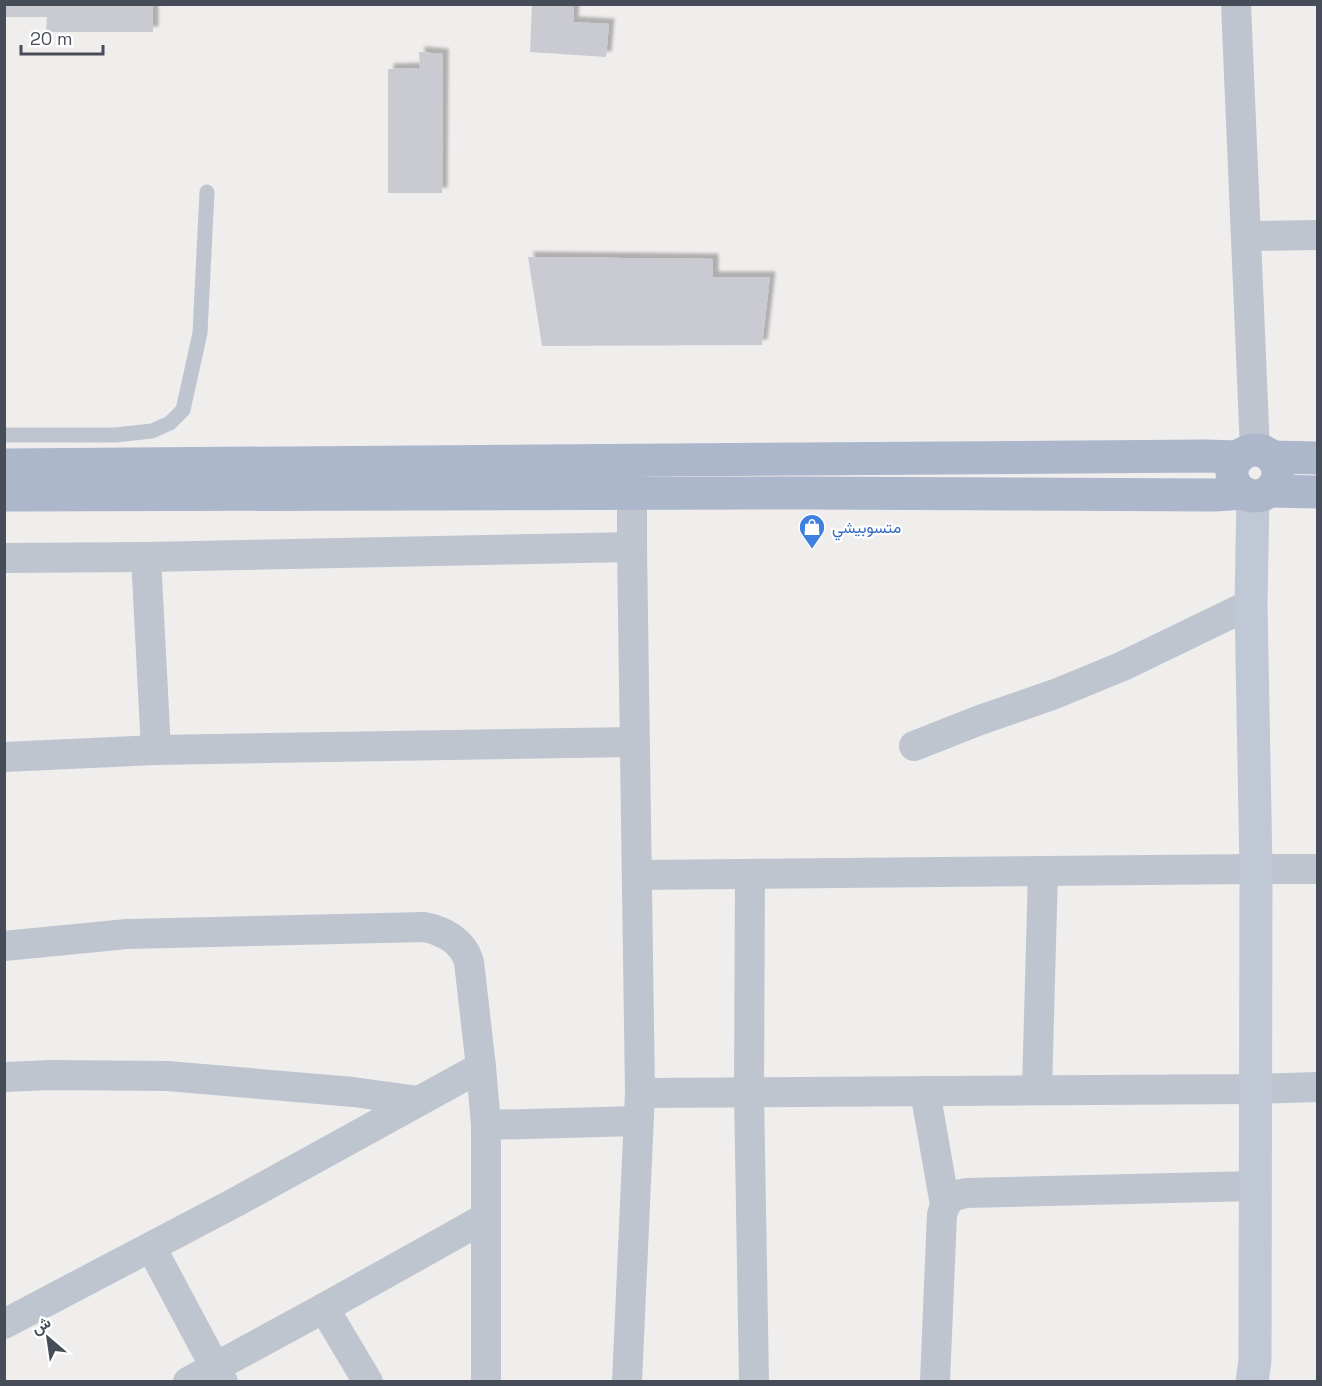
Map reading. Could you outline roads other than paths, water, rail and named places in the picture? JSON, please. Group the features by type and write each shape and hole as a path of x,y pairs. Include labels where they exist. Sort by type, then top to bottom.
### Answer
{"main road":[{"path":"4,465 1255,455 1317,458"},
{"path":"1255,455 1234,464 1232,471 1237,488 1256,493"},
{"path":"4,495 1215,495 1317,492"},
{"path":"1252,1382 1255,1360 1256,869 1251,604 1256,493"}],"street":[{"path":"1236,4 1255,455"},
{"path":"1246,236 1317,235"},
{"path":"627,1382 639,1107 631,494 633,460"},
{"path":"4,558 632,547"},
{"path":"146,557 156,750"},
{"path":"914,746 1055,694 1123,666 1251,604"},
{"path":"4,757 156,750 634,742"},
{"path":"637,875 1317,869"},
{"path":"1036,1090 1043,871"},
{"path":"750,874 749,1092 754,1382"},
{"path":"4,946 127,934 424,927 439,930 463,947 467,954 482,1067 486,1125 486,1382"},
{"path":"4,1324 236,1202 482,1067"},
{"path":"7,1077 168,1076 353,1092 419,1101"},
{"path":"486,1125 749,1092 1317,1087"},
{"path":"925,1091 945,1205"},
{"path":"935,1382 942,1214 949,1199 956,1195 966,1194 1255,1186"},
{"path":"188,1382 219,1374 324,1308 485,1218"},
{"path":"151,1247 219,1374"},
{"path":"324,1308 368,1382"}],"lane":[{"path":"4,435 114,435 152,431 170,423 183,410 200,333 207,192"}],"place":[{"name":"متسوبيشي","path":"812,550"}]}
